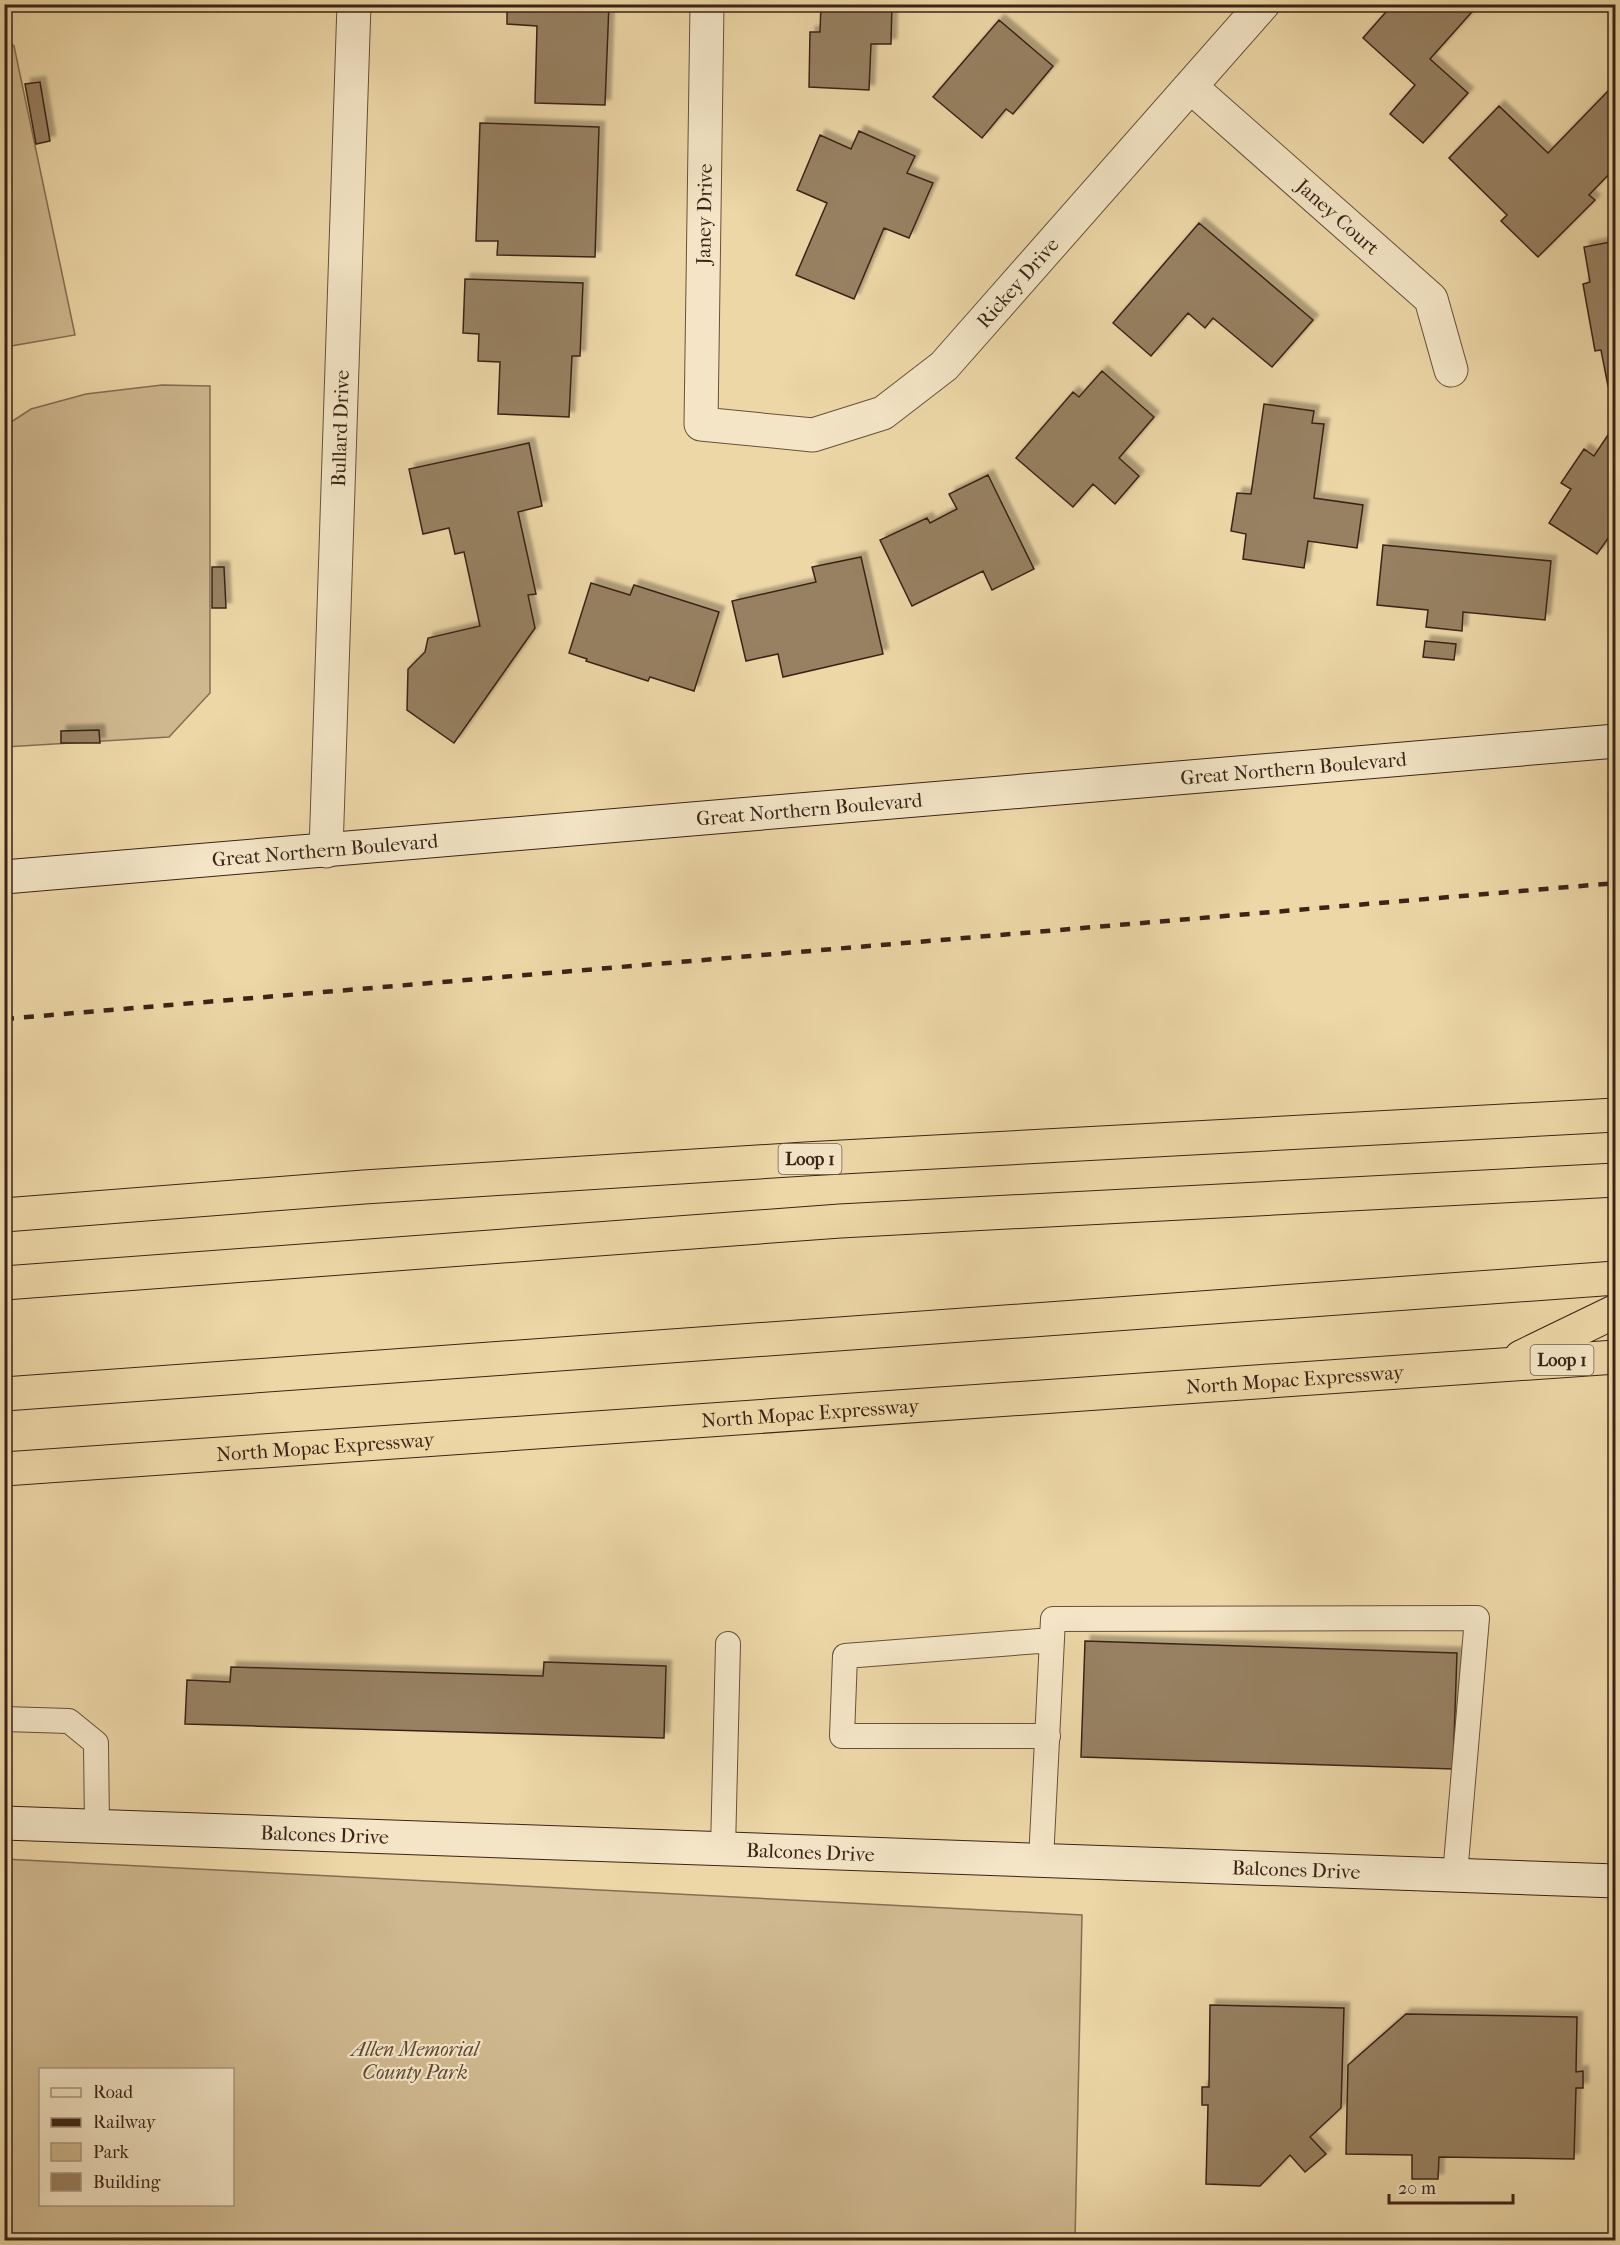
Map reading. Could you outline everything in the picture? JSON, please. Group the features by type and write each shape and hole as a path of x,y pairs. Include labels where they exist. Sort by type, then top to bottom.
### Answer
{"highway":[{"name":"Loop 1","path":"4,1215 364,1187 805,1159 1616,1115"},
{"path":"4,1283 840,1221 1616,1180"},
{"path":"4,1394 1616,1278"},
{"path":"1508,1363 1616,1311"},
{"name":"North Mopac Expressway","path":"4,1468 1616,1357"}],"street":[{"name":"Bullard Drive","path":"326,852 354,4"},
{"name":"Janey Drive","path":"701,424 707,4"},
{"name":"Rickey Drive","path":"701,424 813,435 883,412 944,366 1263,4"},
{"name":"Janey Court","path":"1191,87 1431,299 1451,370"},
{"name":"Great Northern Boulevard","path":"4,878 1616,741"},
{"name":"Balcones Drive","path":"4,1823 1616,1881"}],"lane":[{"path":"1041,1861 1053,1619 1477,1618 1455,1875"},
{"path":"1048,1736 842,1736 845,1656 1052,1640"},
{"path":"723,1849 728,1644"},
{"path":"4,1719 69,1721 96,1743 97,1827"}],"green space":[{"path":"5,39 14,46 75,335 5,347"},
{"path":"162,385 210,386 210,693 169,737 5,747 5,426 31,409 86,394"},
{"name":"Allen Memorial County Park","path":"4,1859 1082,1915 1075,2240 5,2240"}],"building":[{"path":"507,4 609,4 605,105 535,103 537,26 507,24"},
{"path":"821,4 892,4 891,44 871,44 869,90 809,87 810,32 820,32"},
{"path":"1393,4 1479,4 1430,59 1468,93 1423,143 1390,114 1415,85 1363,38"},
{"path":"999,20 1053,66 1013,114 1006,109 982,138 933,97"},
{"path":"40,82 50,141 36,144 25,84"},
{"path":"1608,91 1616,98 1616,167 1589,195 1595,200 1538,257 1501,221 1507,215 1449,158 1499,106 1548,153"},
{"path":"480,123 599,127 595,257 497,255 498,241 476,241"},
{"path":"859,131 915,156 907,173 933,183 909,238 884,228 854,299 796,275 827,203 797,190 820,135 851,149"},
{"path":"1199,223 1313,320 1272,367 1213,318 1205,328 1188,313 1151,356 1113,323"},
{"path":"1616,241 1616,385 1608,386 1601,350 1595,351 1583,284 1590,282 1584,247"},
{"path":"465,279 583,283 580,356 572,356 569,417 498,414 500,362 478,361 479,334 463,333"},
{"path":"1102,371 1154,417 1119,458 1139,476 1115,504 1093,484 1073,507 1016,458 1073,392 1079,397"},
{"path":"1264,404 1314,411 1312,423 1324,424 1314,498 1363,505 1357,548 1308,541 1304,568 1243,559 1246,534 1231,531 1237,493 1251,494"},
{"path":"1616,423 1616,527 1597,554 1549,523 1571,489 1561,483 1584,449 1594,456"},
{"path":"529,443 542,506 518,512 536,594 528,595 535,628 454,743 407,710 408,669 425,652 428,638 480,626 464,552 455,554 449,528 423,534 409,469"},
{"path":"988,475 1034,569 992,590 983,571 912,606 880,540 927,518 930,523 957,509 949,494"},
{"path":"1383,545 1551,561 1545,620 1463,612 1462,631 1426,627 1428,610 1377,605"},
{"path":"861,557 883,654 783,677 778,654 746,661 732,601 816,582 812,567"},
{"path":"212,567 224,567 226,608 212,608"},
{"path":"591,583 630,595 634,585 719,612 694,691 650,677 648,681 586,661 587,659 569,653"},
{"path":"1425,641 1456,644 1454,660 1423,657"},
{"path":"99,730 100,743 61,743 61,731"},
{"path":"1085,1641 1457,1653 1453,1769 1081,1757"},
{"path":"544,1662 666,1666 664,1738 185,1724 187,1680 230,1682 231,1667 543,1676"},
{"path":"1210,2005 1344,2008 1341,2108 1310,2137 1326,2154 1305,2172 1290,2155 1260,2186 1206,2184 1208,2105 1202,2105 1202,2087 1209,2087"},
{"path":"1406,2014 1577,2017 1576,2072 1583,2071 1583,2088 1576,2088 1574,2159 1439,2157 1438,2179 1412,2179 1412,2155 1346,2154 1348,2065"}],"railway":[{"path":"4,1019 1616,883"}]}
